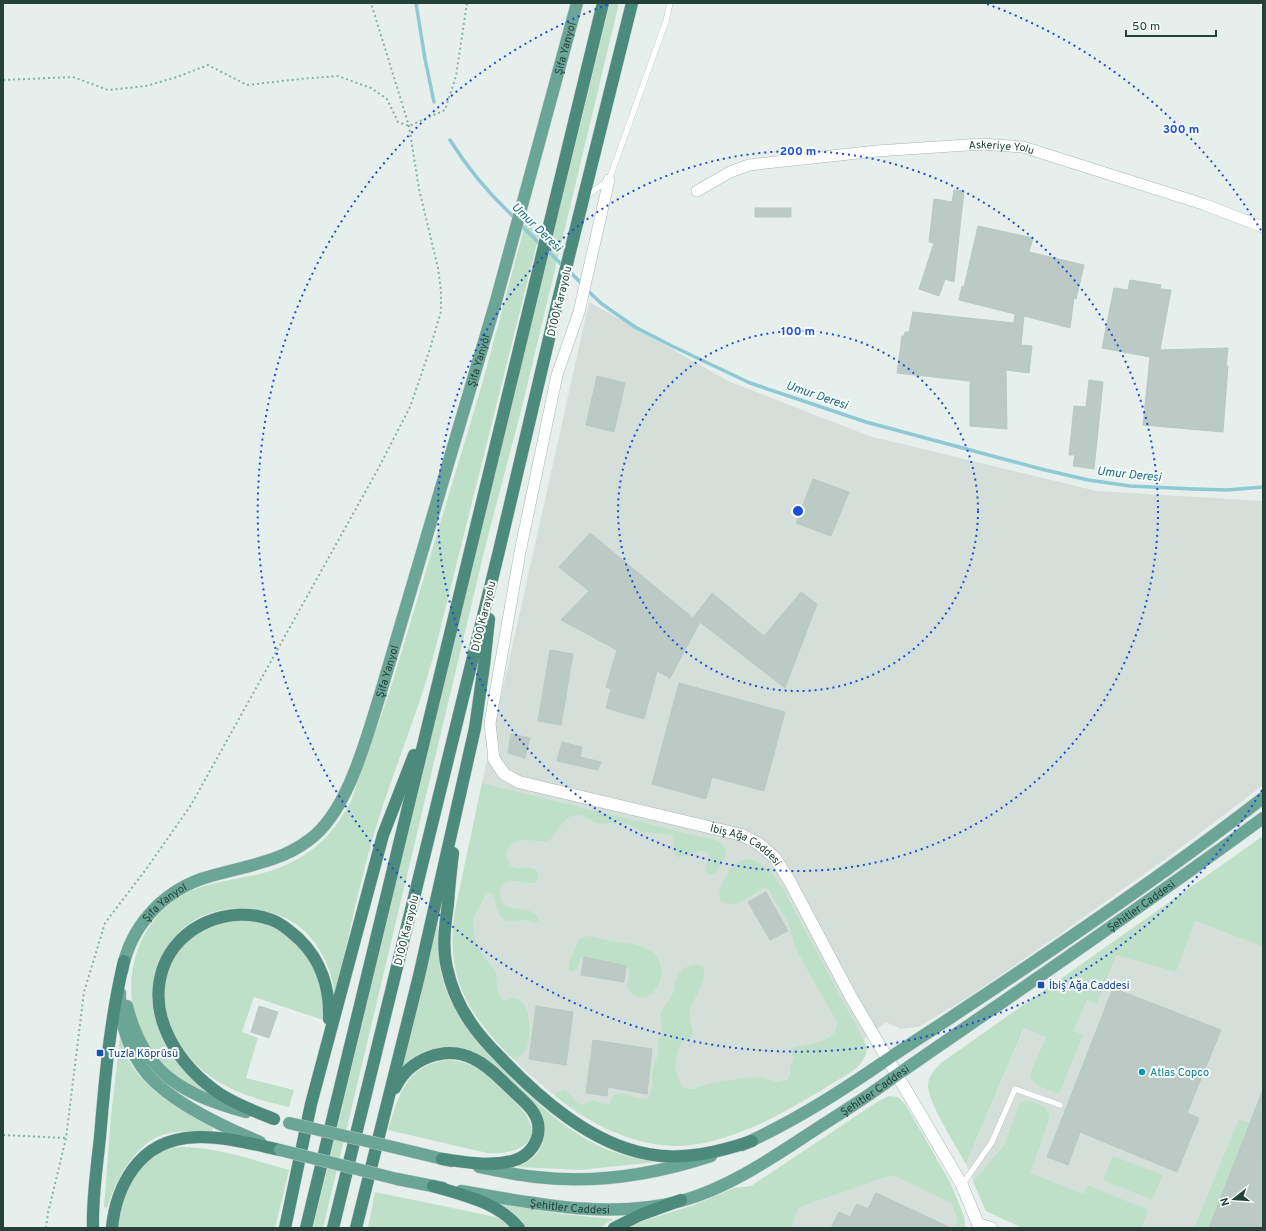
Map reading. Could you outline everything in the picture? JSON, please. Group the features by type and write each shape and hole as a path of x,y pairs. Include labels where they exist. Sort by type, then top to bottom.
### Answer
{"highway":[{"path":"306,1228 602,3"},
{"name":"D100 Karayolu","path":"332,1228 498,555 559,296 585,197 632,3"},
{"path":"357,1228 419,976 459,793 475,728 498,555"},
{"path":"285,1228 311,1104 383,835 431,713"},
{"path":"459,793 445,926 444,948 446,966 460,1005 471,1023 488,1044 511,1069 558,1110 597,1136 614,1144 648,1154 678,1156 707,1154 752,1141"},
{"path":"274,1119 245,1107 220,1094 199,1077 174,1048 164,1027 158,1004 158,991 163,968 168,956 175,946 184,936 204,923 224,916 237,914 254,915 272,920 282,925 293,934 311,954 319,967 328,993 328,1027 322,1060"},
{"path":"93,1228 109,1050 115,1002 124,961"},
{"path":"384,1117 392,1093 398,1082 411,1067 426,1058 436,1055 456,1053 465,1055 483,1064 527,1105 534,1113 538,1122 537,1138 534,1146 528,1153 513,1161 487,1164 442,1159"},
{"path":"112,1228 118,1196 127,1178 143,1156 159,1145 179,1138 200,1137 234,1141 280,1150"},
{"path":"433,1186 468,1196 493,1206 514,1221 519,1228"},
{"path":"281,1228 292,1194"},
{"path":"614,1228 640,1215 681,1200"}],"main road":[{"name":"Şifa Yanyol","path":"397,1179 280,1150 232,1130 172,1096 146,1073 130,1045 120,1005 124,961 135,933 147,916 160,903 180,890 201,880 277,858 298,847 318,833 343,797 380,695 492,316 577,3"},
{"name":"Şehitler Caddesi","path":"124,961 124,992 130,1018 142,1046 154,1065 170,1079 196,1094 226,1106 289,1123 509,1173 537,1177 563,1178 624,1176 672,1167 717,1154 752,1141 787,1124 866,1075 1034,963 1196,848 1263,798"},
{"name":"Şehitler Caddesi","path":"397,1179 531,1202 606,1210 640,1208 681,1200 719,1186 760,1164 856,1103 1153,898 1263,818"}],"street":[{"name":"Askeriye Yolu","path":"697,191 730,172 749,165 877,151 982,144 1023,147 1203,204 1263,227"},
{"path":"494,759 490,723 520,552 557,375 579,312 609,180"},
{"name":"İbiş Ağa Caddesi","path":"494,759 504,774 519,782 742,835 759,844 775,858 789,880 851,997 898,1074 962,1185 978,1226 991,1228"}],"lane":[{"path":"585,197 609,180 666,21 670,3"},
{"path":"962,1185 992,1142 1015,1089 1060,1106"}],"path":[{"path":"46,1228 66,1138 84,992 105,923 147,868 191,804 378,469 410,407 430,349 441,311 441,291 438,268 420,188 409,126 371,3"},
{"path":"3,80 73,78 108,90 146,86 177,77 208,65 247,85 338,76 371,88 387,99 398,122 409,126 444,110 456,76 467,3"},
{"path":"3,1135 66,1138"}],"shaded area":[{"path":"589,302 728,381 869,436 1097,491 1263,501 1263,785 1175,852 967,998 918,1027 901,1029 886,1022 864,1039 867,1047 866,1054 856,1069 790,1108 754,1127 706,1143 673,1146 646,1142 606,1129 578,1113 521,1067 480,1022 463,993 454,959 453,928 455,911 483,778"},
{"path":"1195,921 1263,947 1263,1228 1023,1228 986,1211 966,1164 1030,1015 1104,951"},
{"path":"905,1104 950,1182 964,1217 965,1228 699,1228"}],"green space":[{"path":"610,3 619,3 522,407 486,544 323,1228 313,1228 483,522"},
{"path":"526,221 539,235 434,654 421,698 376,827 359,890 335,996 331,975 327,965 318,947 311,938 296,924 280,916 266,912 244,908 226,909 209,913 194,920 181,931 169,943 160,959 154,977 152,996 154,1014 163,1041 173,1056 193,1076 221,1099 180,1080 158,1060 144,1042 133,1008 131,989 132,971 137,953 144,936 154,921 166,907 181,896 198,888 265,873 297,859 316,847 332,831 351,801 391,687 483,381"},
{"path":"482,783 714,840 724,847 725,851 724,859 715,874 710,875 705,870 709,857 707,852 699,851 677,857 673,851 672,835 642,832 632,826 619,822 601,824 595,823 584,816 579,815 571,816 565,820 550,840 519,840 514,842 507,850 507,858 510,865 517,869 535,869 538,876 535,883 510,881 502,885 500,888 500,897 503,903 508,906 526,910 536,915 539,921 535,923 524,920 505,921 500,916 496,908 493,894 489,893 485,896 473,919 473,927 477,945 496,972 497,989 500,996 504,1001 513,998 520,1001 525,1007 528,1016 529,1036 527,1046 524,1053 513,1059 483,1026 472,1010 463,993 453,956 455,911"},
{"path":"1263,836 1263,947 1195,921 1176,972 1116,955 1097,1004 1087,1000 1073,1031 1083,1035 1059,1094 1038,1085 1032,1079 1030,1075 1046,1037 1024,1028 966,1164 944,1125 929,1093 929,1079 936,1068"},
{"path":"746,859 757,862 767,868 782,887 864,1042 866,1053 859,1065 845,1076 772,1118 733,1135 693,1145 673,1146 641,1141 610,1130 568,1106 555,1096 556,1093 565,1090 578,1103 583,1105 593,1100 604,1104 610,1103 612,1097 620,1093 643,1099 649,1097 653,1084 652,1077 654,1066 658,1055 658,1040 663,1034 660,1015 663,1008 672,996 675,983 680,973 690,966 703,966 704,978 690,1011 693,1033 691,1037 683,1041 678,1050 675,1066 679,1081 683,1087 687,1089 693,1089 710,1083 744,1078 761,1077 777,1082 787,1080 790,1075 791,1065 794,1058 791,1053 792,1048 819,1042 829,1038 836,1030 837,1024 835,1018 796,949 788,923 770,891 767,888 762,888 748,898 732,904 725,904 721,901 719,895 720,888 727,874 735,864"},
{"path":"246,920 261,922 275,928 300,947 317,974 321,989 324,1005 323,1020 254,997 242,1032 258,1038 246,1078 294,1090 289,1107 243,1094 211,1077 188,1056 170,1025 165,1009 164,992 166,975 173,959 185,944 197,934 212,926 225,922"},
{"path":"438,921 439,962 442,979 448,995 455,1009 465,1023 506,1073 551,1115 584,1138 601,1147 615,1152 657,1162 580,1170 518,1167 529,1161 541,1147 544,1138 541,1120 530,1100 523,1092 487,1059 468,1050 459,1048 441,1048 432,1049 414,1057 402,1068"},
{"path":"592,936 640,946 649,950 657,957 661,965 659,983 655,990 649,996 641,997 634,995 629,991 627,984 629,969 626,966 584,957 580,959 577,970 572,972 569,971 569,961 578,940 582,937"},
{"path":"120,1037 132,1066 158,1094 213,1128 212,1132 193,1131 168,1133 152,1140 142,1147 121,1175 115,1186 107,1208 104,1207 111,1116"},
{"path":"449,1060 471,1065 478,1069 518,1105 526,1115 531,1126 531,1134 528,1141 523,1146 506,1152 487,1153 388,1130 396,1105 406,1083 423,1068 434,1063"},
{"path":"889,1096 898,1097 905,1104 950,1182 964,1217 965,1228 956,1228 957,1217 951,1203 895,1176 886,1177 799,1207 791,1228 627,1228 646,1220 697,1204 734,1188 751,1186 877,1102"},
{"path":"1025,1101 1045,1107 1049,1115 1049,1120 1030,1173 1084,1194 1087,1185 1149,1210 1141,1228 1023,1228 986,1211 973,1182 1005,1144 1018,1107 1020,1103"},
{"path":"1239,1119 1250,1123 1209,1228 1194,1228"},
{"path":"180,1147 208,1149 248,1158 289,1170 275,1228 118,1228 123,1201 128,1188 144,1165 155,1156 167,1150"},
{"path":"1113,1156 1163,1175 1152,1200 1103,1180"},
{"path":"375,1192 496,1217 511,1228 368,1228"},
{"path":"501,1204 561,1214 613,1219 600,1228 527,1228 519,1218"}],"building":[{"path":"954,190 964,191 954,282 945,279 939,296 919,289 934,243 929,242 934,199 952,202"},
{"path":"755,208 791,208 791,217 755,217"},
{"path":"978,226 1033,238 1029,252 1084,265 1076,299 1074,298 1070,328 1024,316 1021,345 1032,346 1029,373 1006,370 1007,429 970,426 970,381 897,373 902,336 904,336 905,332 909,332 913,312 1014,323 1015,314 959,300 962,286 964,287"},
{"path":"1130,280 1161,285 1160,289 1171,290 1160,350 1228,348 1223,432 1143,425 1150,357 1102,348 1114,288 1128,290"},
{"path":"597,376 625,383 614,432 586,425"},
{"path":"1089,380 1103,382 1094,469 1073,466 1075,455 1069,455 1074,406 1086,407"},
{"path":"813,479 849,492 831,536 796,523"},
{"path":"590,533 693,618 712,593 764,636 801,592 817,604 785,688 700,622 670,678 657,671 644,719 606,708 611,689 606,687 617,650 561,620 589,591 559,567"},
{"path":"550,650 573,654 561,725 538,721"},
{"path":"679,683 785,712 764,791 712,777 706,799 652,784"},
{"path":"511,734 530,738 525,758 508,753"},
{"path":"562,742 582,747 580,757 601,762 598,770 557,761"},
{"path":"766,892 788,931 770,940 748,902"},
{"path":"584,957 626,966 624,982 581,975"},
{"name":"Atlas Copco","path":"1113,988 1221,1030 1187,1113 1199,1118 1177,1172 1080,1132 1068,1165 1047,1157"},
{"path":"259,1006 278,1012 269,1038 251,1032"},
{"path":"536,1006 573,1012 566,1065 529,1059"},
{"path":"593,1040 652,1049 647,1094 608,1087 607,1096 586,1093"},
{"path":"1262,1092 1263,1228 1209,1228 1250,1123"},
{"path":"876,1193 951,1228 831,1228 839,1212 850,1217 857,1204 868,1209"}],"waterway":[{"name":"Umur Deresi","path":"416,3 434,102"},
{"name":"Umur Deresi","path":"450,140 480,182 516,219"},
{"name":"Umur Deresi","path":"520,224 541,245"},
{"name":"Umur Deresi","path":"546,249 564,267"},
{"name":"Umur Deresi","path":"569,271 583,285"},
{"name":"Umur Deresi","path":"587,290 602,304 635,327 750,383 866,422 1041,469 1088,480 1130,486 1193,489 1227,490 1263,487"}],"place":[{"name":"İbiş Ağa Caddesi","path":"1041,985"},
{"name":"Tuzla Köprüsü","path":"100,1053"},
{"name":"Atlas Copco","path":"1142,1072"}]}
